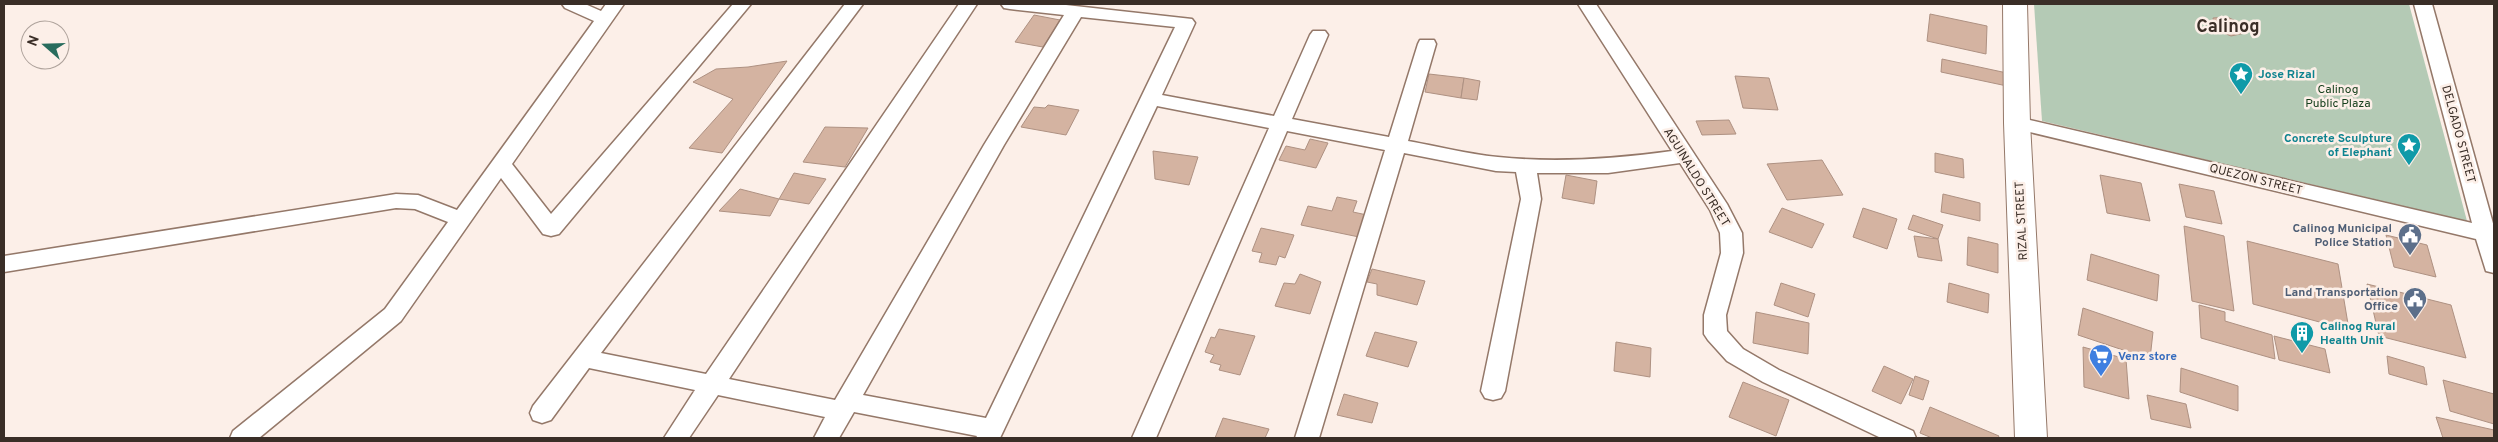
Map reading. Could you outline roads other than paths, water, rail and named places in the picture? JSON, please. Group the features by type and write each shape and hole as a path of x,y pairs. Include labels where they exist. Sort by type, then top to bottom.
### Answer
{"street":[{"path":"242,438 393,315 502,165 610,11 571,4"},
{"path":"502,165 551,229 742,4"},
{"path":"542,413 854,4"},
{"path":"676,438 968,4"},
{"path":"583,358 711,385 845,406 991,434 1186,23 1010,4"},
{"name":"AGUINALDO STREET","path":"1586,4 1720,209 1731,232 1732,253 1715,316 1716,334 1734,355 1771,376 1904,438"},
{"name":"RIZAL STREET","path":"2015,4 2017,123 2031,438"},
{"name":"DELGADO STREET","path":"2423,4 2489,234 2494,264"},
{"path":"826,438 994,145 1076,11"},
{"path":"1144,438 1318,35"},
{"path":"1306,438 1427,44"},
{"path":"1151,99 1280,125 1496,164 1557,168 1608,166 1686,156"},
{"name":"QUEZON STREET","path":"2017,123 2489,234"},
{"path":"1493,391 1531,200 1525,166"},
{"path":"4,264 396,201 418,202 462,220"}],"place":[{"name":"Jose Rizal","path":"2241,95"},
{"name":"Concrete Sculpture of Elephant","path":"2409,166"},
{"name":"Calinog Municipal Police Station","path":"2410,256"},
{"name":"Land Transportation Office","path":"2415,320"},
{"name":"Calinog Rural Health Unit","path":"2302,354"},
{"name":"Venz store","path":"2101,377"}],"district":[{"name":"Calinog","path":"2228,26"}],"park label":[{"name":"Calinog Public Plaza","path":"2338,96"}]}
